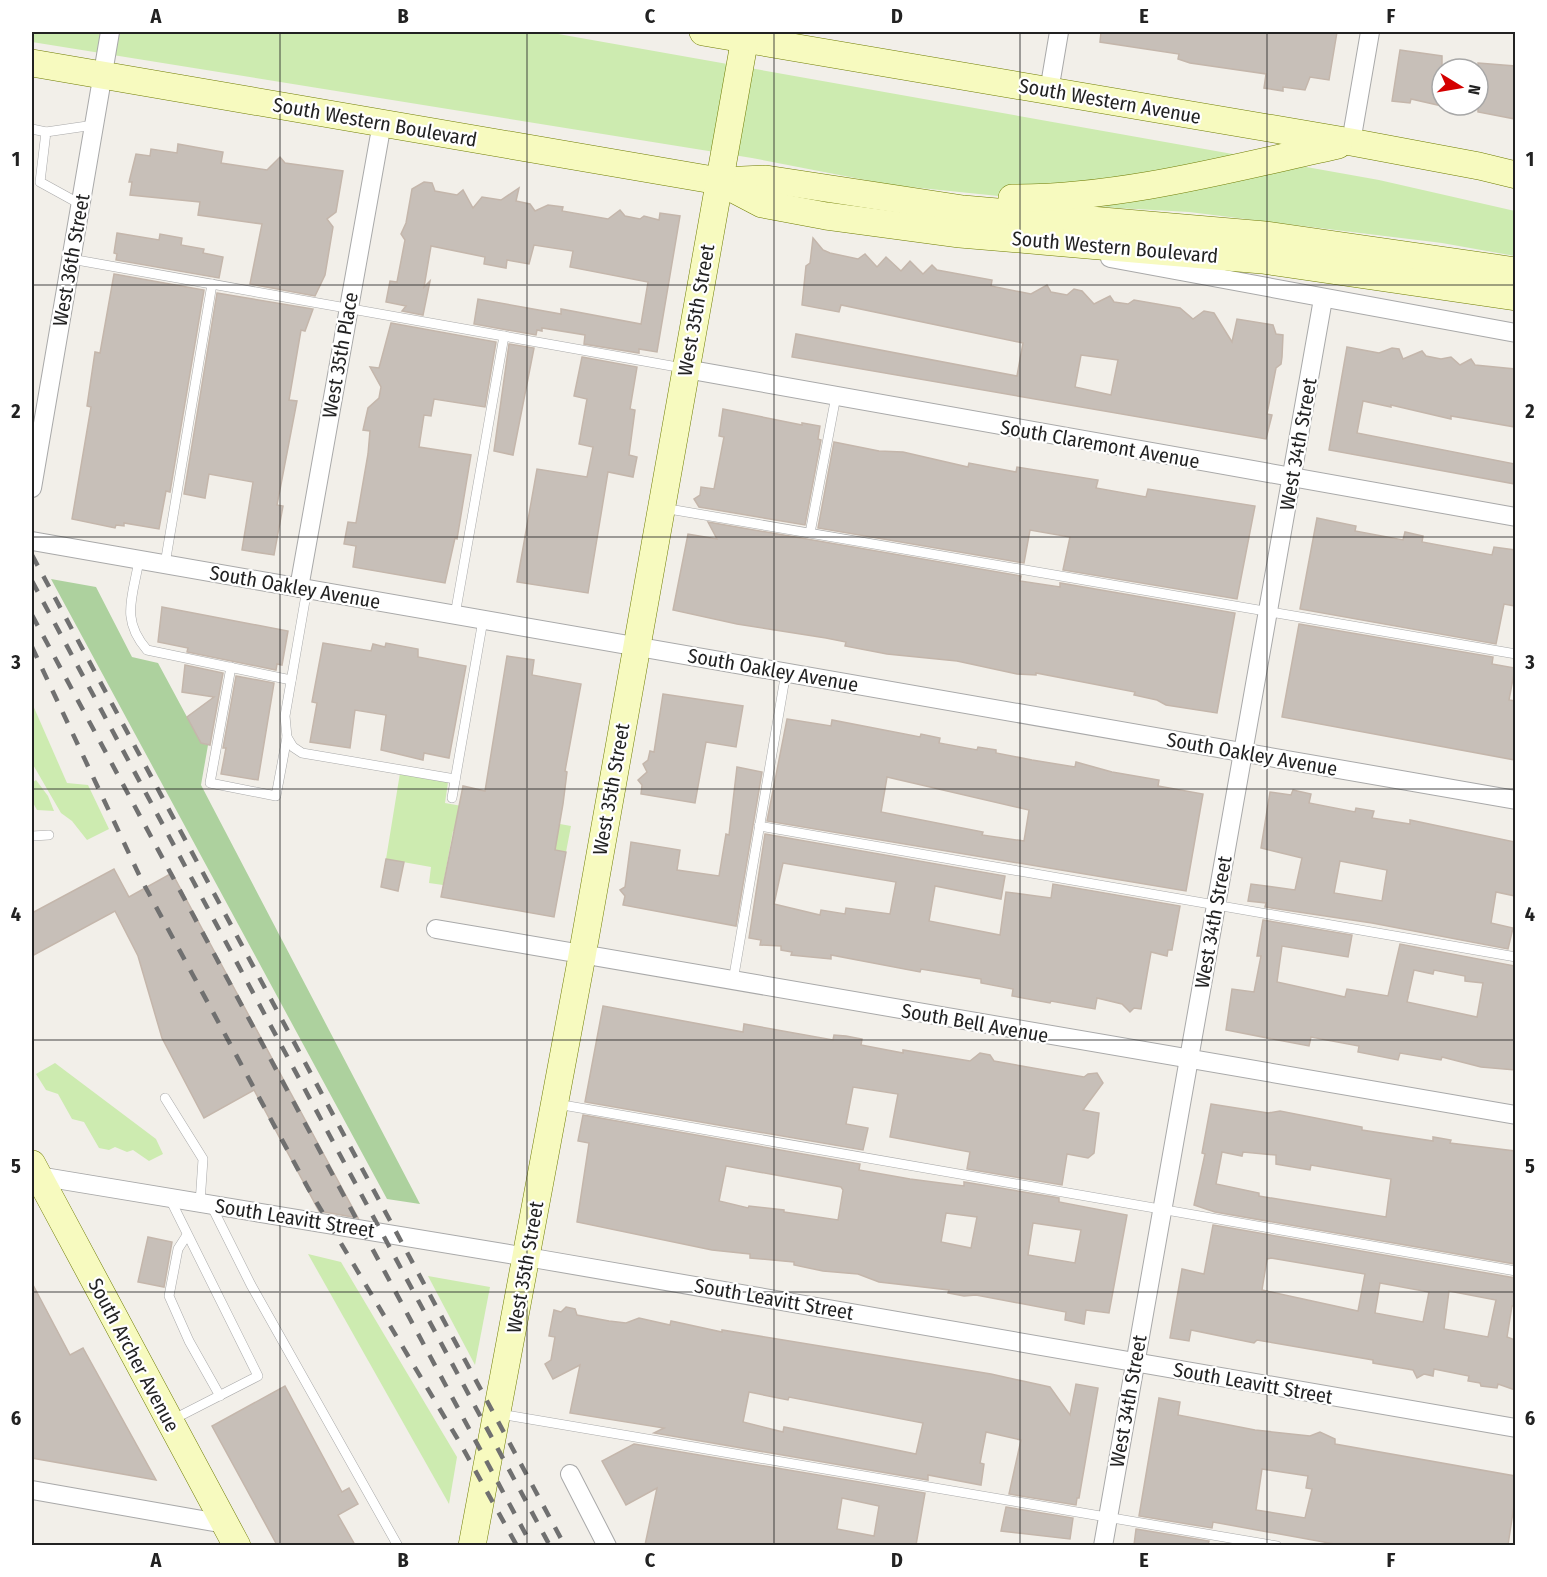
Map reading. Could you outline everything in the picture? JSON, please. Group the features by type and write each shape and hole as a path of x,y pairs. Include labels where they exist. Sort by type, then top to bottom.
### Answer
{"main road":[{"name":"South Western Avenue","path":"704,32 745,35 1049,91 1351,142 1515,175"},
{"name":"West 35th Street","path":"472,1545 582,956 745,35"},
{"name":"South Western Boulevard","path":"32,63 719,182 766,179 963,209 1264,235 1515,271"},
{"path":"882,198 1040,198 1146,184 1351,142"},
{"name":"South Western Boulevard","path":"719,182 762,204 938,231 1262,260 1515,297"},
{"name":"South Archer Avenue","path":"34,1171 231,1534"}],"street":[{"name":"West 36th Street","path":"32,489 110,32"},
{"path":"1049,91 1059,32"},
{"path":"1351,142 1371,32"},
{"name":"West 35th Place","path":"303,589 382,123"},
{"path":"1023,240 1323,299 1515,333"},
{"name":"West 34th Street","path":"1103,1545 1323,299"},
{"name":"South Claremont Avenue","path":"686,369 1291,479 1515,517"},
{"name":"South Oakley Avenue","path":"32,541 1515,800"},
{"name":"South Bell Avenue","path":"436,929 582,956 1515,1115"},
{"name":"South Leavitt Street","path":"34,1171 206,1204 527,1257 1515,1428"},
{"path":"570,1474 607,1545"},
{"path":"32,1490 231,1534"}],"lane":[{"path":"32,129 46,132 94,125"},
{"path":"46,132 40,182 80,204"},
{"path":"71,260 686,369"},
{"path":"165,564 212,284"},
{"path":"455,615 504,336"},
{"path":"810,533 836,396"},
{"path":"661,508 1515,654"},
{"path":"139,560 130,617 135,636 147,650 291,680"},
{"path":"231,667 210,783 276,796 287,737 285,716 303,589"},
{"path":"452,798 483,620"},
{"path":"733,981 786,672"},
{"path":"287,737 302,753 455,779"},
{"path":"759,826 1515,957"},
{"path":"32,836 49,835"},
{"path":"165,1098 203,1159 206,1204 398,1545"},
{"path":"554,1104 1515,1271"},
{"path":"169,1197 258,1376 170,1422"},
{"path":"187,1234 178,1249 169,1296 189,1341 220,1396"},
{"path":"498,1413 1276,1545"}],"green space":[{"path":"32,32 547,32 1379,180 1515,211 1515,256 1442,243 1189,212 1117,208 891,185 752,158 32,42"},
{"path":"51,579 96,587 132,657 158,663 201,743 208,745 201,785 420,1204 387,1199"},
{"path":"32,703 67,783 88,785 109,829 87,840 72,821 61,813 32,763"},
{"path":"400,773 448,782 445,803 571,826 566,852 453,831 443,885 429,883 431,867 386,859"},
{"path":"36,780 48,796 54,811 37,810 32,801 32,783"},
{"path":"55,1063 156,1139 163,1154 149,1161 133,1150 127,1152 115,1147 109,1150 99,1148 84,1122 72,1119 58,1094 46,1090 36,1074"},
{"path":"308,1254 341,1262 457,1457 449,1504"},
{"path":"428,1276 490,1287 475,1365"}],"building":[{"path":"1101,32 1337,32 1329,80 1310,77 1305,90 1283,87 1283,91 1264,88 1266,74 1190,63 1178,59 1179,54 1100,42"},
{"path":"1400,50 1442,56 1430,57 1430,103 1411,99 1410,103 1392,101"},
{"path":"1490,64 1515,66 1515,119 1490,114"},
{"path":"178,144 223,152 221,163 267,170 280,157 285,163 343,171 336,212 327,219 333,227 325,275 315,296 250,284 262,224 198,215 200,202 130,195 132,182 129,182 136,154 150,156 151,149 177,153"},
{"path":"424,182 432,183 435,191 457,195 463,190 473,208 482,197 501,200 519,188 516,201 530,204 535,211 548,205 563,207 562,211 608,219 620,210 625,216 640,219 644,216 659,220 660,213 680,216 657,352 639,349 639,353 584,344 585,335 542,328 542,331 537,330 536,335 474,324 478,299 561,314 561,309 641,324 648,282 570,267 573,251 534,245 529,264 507,260 506,268 484,264 485,257 431,246 424,287 430,281 423,315 402,311 406,306 386,302 390,281 397,282 405,240 401,234 406,223 412,189"},
{"path":"117,233 159,240 160,234 182,238 181,245 204,249 203,253 223,257 219,278 116,260 117,254 114,253"},
{"path":"813,238 823,250 830,253 858,259 865,254 877,267 886,257 901,271 910,261 923,274 932,265 937,270 992,280 991,286 1031,294 1047,285 1051,292 1067,295 1074,289 1082,291 1094,304 1110,296 1114,302 1128,304 1134,300 1180,308 1193,319 1204,311 1214,313 1232,342 1237,319 1273,325 1276,334 1283,335 1282,357 1281,364 1276,368 1267,414 1272,415 1266,439 792,357 796,334 1017,376 1023,343 841,305 839,312 802,305 806,266 810,263","holes":["1081,355 1118,360 1111,395 1075,387"]},
{"path":"114,274 204,290 170,492 166,491 159,529 124,523 124,526 116,525 115,528 72,519 91,407 87,406 95,352 100,353"},
{"path":"217,293 313,309 305,331 301,330 289,400 297,401 277,505 283,506 274,555 242,550 253,482 209,474 205,498 184,494"},
{"path":"391,323 496,342 485,407 434,399 431,416 424,415 419,447 471,455 457,539 455,538 445,583 353,567 356,546 344,544 348,522 356,523 368,454 370,431 363,430 368,408 379,398 381,387 370,367 379,368"},
{"path":"509,344 534,348 513,455 494,451"},
{"path":"1347,347 1379,353 1392,348 1399,349 1403,359 1422,351 1426,356 1441,359 1451,357 1460,365 1471,359 1475,365 1515,369 1515,427 1451,416 1451,419 1363,401 1357,433 1515,464 1515,484 1329,450"},
{"path":"582,357 637,367 630,409 635,410 629,455 637,457 633,477 608,472 588,593 517,582 537,469 587,477 593,447 579,444 587,399 574,396"},
{"path":"723,409 802,425 802,423 820,426 818,439 821,440 805,525 699,507 694,499 700,495 701,487 714,489 724,437 719,436"},
{"path":"834,442 879,451 903,452 968,467 969,463 1016,472 1017,467 1098,480 1096,488 1146,497 1148,489 1255,506 1237,599 1063,570 1070,537 1030,530 1024,563 818,528"},
{"path":"1317,518 1356,526 1355,531 1403,540 1405,532 1423,536 1422,542 1492,555 1494,547 1515,550 1515,606 1504,604 1496,644 1300,609"},
{"path":"708,522 1021,576 1020,581 1060,587 1060,583 1235,613 1217,713 1166,705 1157,700 1134,695 1135,692 1036,673 1036,675 1017,674 957,661 887,654 845,646 846,642 737,624 673,610 688,534 717,539"},
{"path":"162,607 288,631 282,665 277,664 276,670 187,652 188,648 158,642"},
{"path":"1299,624 1493,657 1492,664 1515,668 1509,700 1515,701 1515,760 1282,717"},
{"path":"323,643 371,651 373,644 385,647 386,643 418,649 418,657 466,666 449,758 424,753 423,760 381,750 386,715 355,710 350,748 310,742 317,703 312,702"},
{"path":"507,656 534,660 532,675 581,684 565,771 567,772 563,804 555,850 566,852 554,917 441,897 463,786 485,791"},
{"path":"185,665 223,673 210,745 201,743 187,717 214,697 182,692"},
{"path":"236,676 274,683 258,780 221,774 226,748 223,748"},
{"path":"663,694 743,706 736,747 706,742 695,803 641,794 642,785 638,780 647,772 643,764 648,760 650,751 654,752"},
{"path":"787,719 831,726 832,720 920,737 921,734 940,738 939,743 977,750 978,747 996,750 996,753 1075,767 1076,762 1112,772 1159,780 1158,786 1203,794 1186,891 767,821","holes":["887,777 1029,810 1024,841 982,835 983,832 881,812"]},
{"path":"737,767 762,772 736,926 623,905 625,896 620,890 625,887 631,842 680,850 677,870 719,876 726,834 729,835"},
{"path":"1293,790 1311,794 1309,803 1355,812 1356,808 1374,811 1372,818 1410,824 1410,820 1515,842 1515,896 1496,892 1491,923 1513,928 1508,949 1372,923 1265,907 1266,903 1248,901 1251,884 1295,890 1302,858 1261,848 1270,792 1291,795","holes":["1340,861 1387,870 1382,901 1334,893"]},
{"path":"765,834 1005,876 1001,899 935,886 929,921 1000,935 1006,892 1051,898 1053,884 1180,906 1172,950 1168,950 1167,956 1151,952 1141,1009 1134,1008 1130,1012 1122,1004 1097,998 1095,1009 1051,1001 1050,1003 1012,996 1013,989 981,983 981,979 921,969 920,972 831,955 831,959 791,955 792,952 781,950 781,946 760,945 761,940 749,938","holes":["783,863 896,882 890,914 846,908 845,914 821,910 820,915 774,904"]},
{"path":"386,859 404,862 398,891 381,887"},
{"path":"114,869 129,897 172,873 358,1218 319,1211 254,1090 204,1118 162,1038 138,956 115,911 32,956 32,913"},
{"path":"1263,920 1352,935 1348,957 1282,946 1277,982 1345,997 1347,989 1388,996 1400,944 1515,966 1515,1070 1481,1067 1442,1057 1441,1060 1400,1053 1398,1060 1358,1052 1359,1046 1311,1037 1309,1046 1226,1030 1232,989 1254,992 1261,956 1257,956","holes":["1414,970 1433,974 1434,970 1465,976 1465,981 1483,983 1477,1017 1407,1002"]},
{"path":"603,1006 743,1032 744,1024 833,1040 834,1035 846,1036 862,1039 861,1045 903,1053 903,1050 970,1061 980,1053 990,1055 994,1061 1084,1077 1097,1073 1103,1083 1083,1110 1099,1113 1094,1153 1088,1158 1067,1154 1062,1185 967,1169 970,1152 890,1137 898,1094 853,1087 846,1124 868,1128 863,1150 585,1102"},
{"path":"1211,1104 1268,1113 1280,1111 1362,1127 1362,1130 1433,1141 1433,1137 1451,1140 1450,1143 1515,1151 1515,1264 1215,1212 1194,1205 1205,1154 1202,1153","holes":["1222,1152 1242,1156 1243,1152 1276,1155 1276,1164 1310,1170 1311,1165 1391,1179 1386,1217 1259,1196 1259,1193 1216,1184"]},
{"path":"583,1115 860,1164 859,1170 910,1179 964,1186 964,1182 1059,1198 1059,1202 1127,1215 1109,1313 1086,1310 1084,1324 1065,1320 1066,1312 976,1295 964,1296 948,1293 949,1290 879,1282 858,1274 823,1271 794,1265 794,1262 750,1258 750,1254 712,1250 577,1222 589,1143 578,1141","holes":["726,1166 841,1187 843,1190 838,1220 784,1212 784,1210 749,1206 748,1208 719,1201","946,1213 977,1217 971,1248 941,1242","1033,1223 1081,1230 1075,1263 1028,1255"]},
{"path":"1213,1225 1515,1278 1515,1306 1512,1306 1507,1337 1515,1340 1515,1390 1498,1384 1497,1388 1481,1386 1480,1383 1468,1381 1469,1376 1434,1369 1433,1376 1424,1374 1417,1378 1413,1370 1373,1363 1373,1360 1257,1340 1254,1343 1191,1330 1189,1341 1170,1338 1182,1269 1204,1274","holes":["1267,1259 1365,1274 1358,1311 1262,1290","1380,1283 1429,1292 1423,1322 1375,1313","1449,1291 1496,1300 1488,1337 1444,1329"]},
{"path":"148,1237 172,1242 164,1287 138,1282"},
{"path":"32,1283 70,1355 83,1348 156,1480 32,1458"},
{"path":"566,1307 575,1309 577,1315 626,1323 639,1318 670,1325 671,1321 722,1332 722,1330 991,1374 1050,1387 1070,1415 1076,1384 1098,1388 1079,1498 1077,1498 1076,1505 1009,1494 1021,1440 986,1432 980,1463 984,1464 981,1485 928,1475 928,1480 654,1433 664,1428 570,1413 580,1365 553,1379 545,1364 551,1360 555,1337 549,1336 554,1310 561,1312","holes":["749,1392 788,1400 789,1397 923,1423 916,1454 784,1427 783,1432 743,1422"]},
{"path":"285,1386 342,1492 349,1488 358,1504 338,1515 355,1545 277,1545 212,1426"},
{"path":"1159,1398 1180,1402 1178,1415 1255,1430 1310,1436 1320,1432 1335,1439 1335,1444 1515,1476 1515,1499 1508,1545 1340,1545 1213,1522 1212,1528 1139,1516","holes":["1262,1469 1308,1476 1306,1488 1312,1489 1305,1518 1256,1510"]},
{"path":"634,1444 925,1493 916,1545 645,1545 657,1488 626,1505 602,1461","holes":["842,1498 879,1506 874,1536 837,1529"]},
{"path":"1006,1507 1073,1518 1070,1539 1001,1531"},
{"path":"1136,1529 1209,1541 1208,1545 1134,1545"}],"railway":[{"path":"32,555 565,1546"},
{"path":"32,581 550,1546"},
{"path":"32,615 532,1546"},
{"path":"32,647 141,879 308,1188 460,1443 517,1546"}]}
